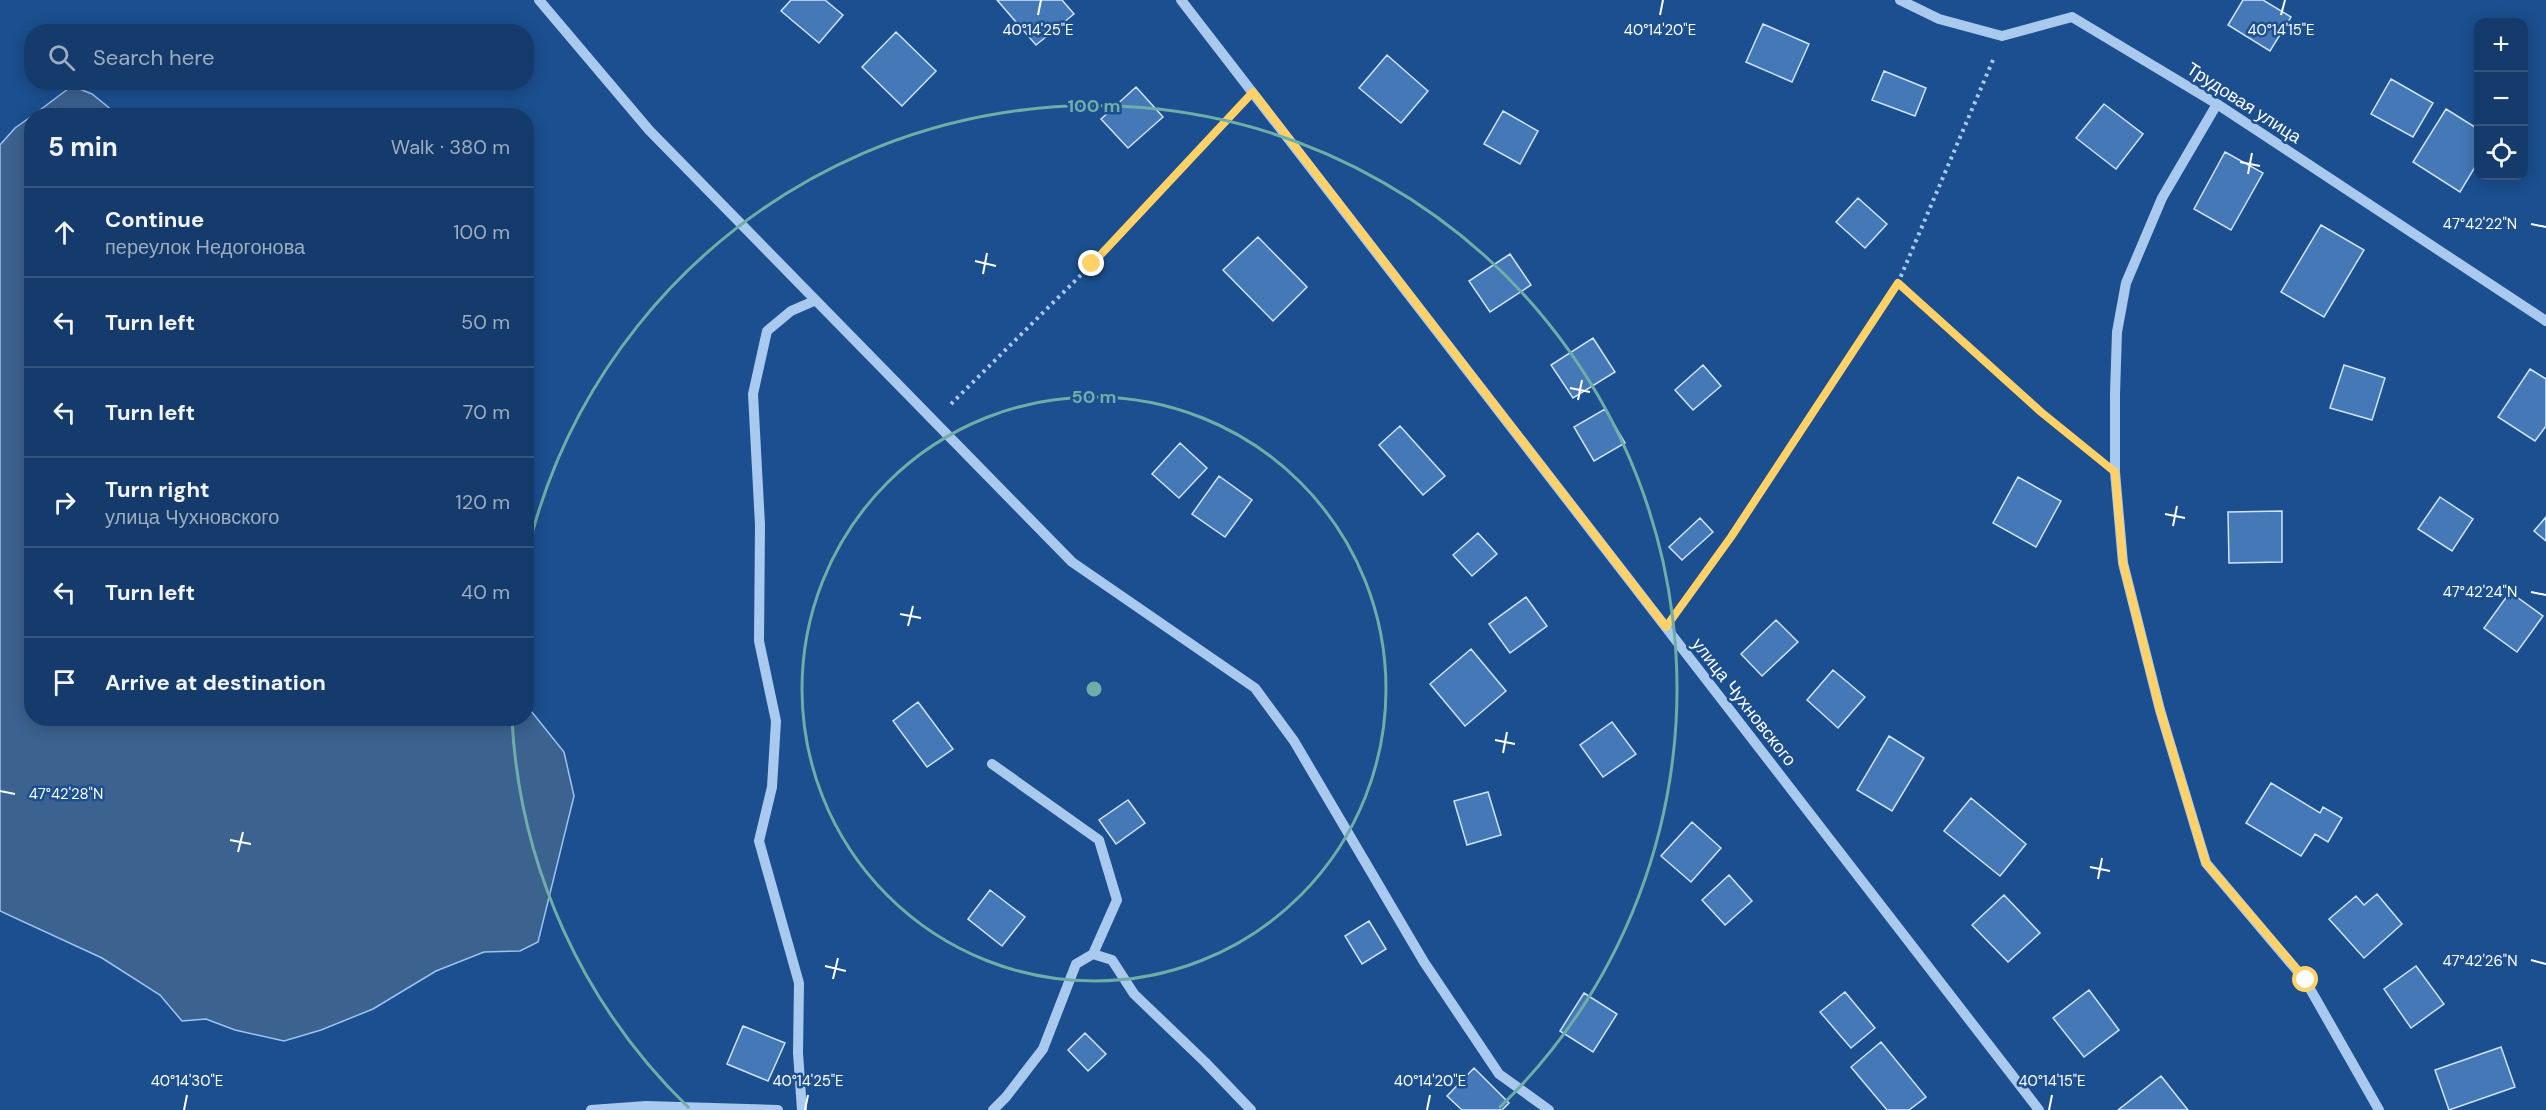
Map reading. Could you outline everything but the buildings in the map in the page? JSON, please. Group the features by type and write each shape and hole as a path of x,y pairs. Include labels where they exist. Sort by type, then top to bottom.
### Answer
{"street":[{"path":"539,0 649,130 1072,562 1255,688 1294,741 1424,962 1498,1074 1549,1110"},
{"name":"улица Чухновского","path":"1181,0 2039,1110"},
{"path":"1900,0 1939,19 2002,36"},
{"name":"Трудовая улица","path":"2002,36 2073,16 2217,104 2546,321"},
{"path":"2217,104 2162,198 2127,283 2117,332 2115,472 2123,563 2160,710 2206,863 2306,980 2379,1110"},
{"path":"802,1110 798,1053 799,983 759,841 772,787 776,721 759,641 760,525 753,394 767,331 791,311 814,301"},
{"path":"992,764 1100,840 1117,900 1093,954 1076,964 1043,1049 1006,1097 993,1110"},
{"path":"1093,954 1112,960 1134,994 1251,1110"},
{"path":"591,1110 646,1106 778,1110"}],"path":[{"path":"1666,627 1731,537 1898,283 1986,81 2002,36"},
{"path":"933,422 1092,264 1253,92"},
{"path":"1898,283 2041,412 2115,472"}],"water":[{"path":"67,90 82,90 92,94 109,108 43,108"},
{"path":"24,122 24,726 534,726 534,715 564,752 574,796 538,942 520,951 484,952 436,971 373,1009 321,1030 284,1041 235,1030 206,1019 182,1021 160,995 102,958 0,911 0,145"}],"route":[{"path":"1092,264 1253,92 1666,627 1731,537 1898,283 2041,412 2115,472 2123,563 2160,710 2206,863 2306,980"}]}
